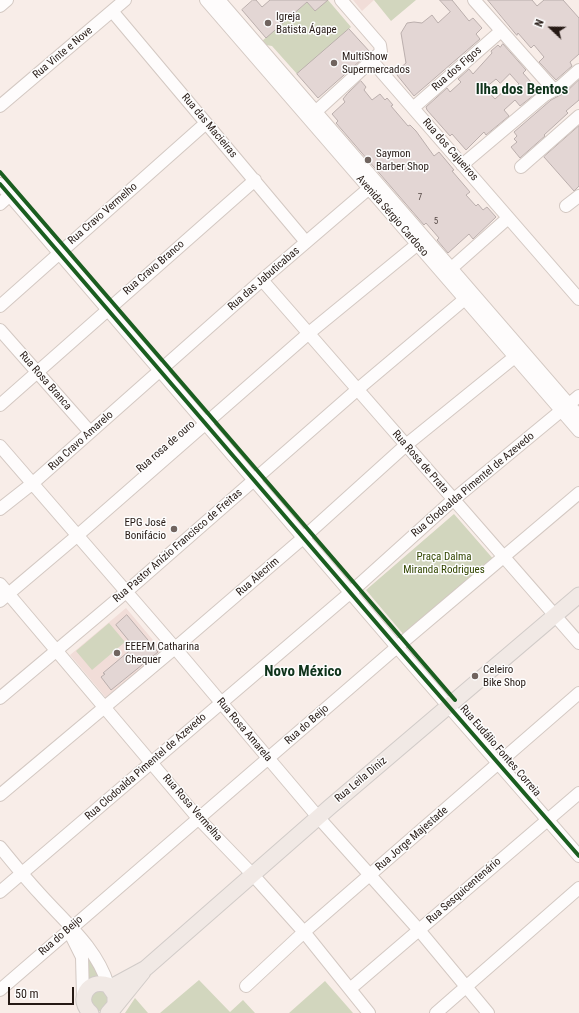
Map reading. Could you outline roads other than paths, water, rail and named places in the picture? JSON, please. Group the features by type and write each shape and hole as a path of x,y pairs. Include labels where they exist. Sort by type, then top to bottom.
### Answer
{"main road":[{"name":"Rua Leila Diniz","path":"112,1012 146,968 318,817 555,617 579,594"},
{"name":"Rua Leila Diniz","path":"109,986 146,968"},
{"path":"85,1006 85,992 92,984 97,983 109,986 115,996 112,1012"}],"street":[{"path":"0,6 7,0"},
{"name":"Rua Vinte e Nove","path":"0,106 125,0"},
{"name":"Avenida Sérgio Cardoso","path":"206,0 245,37"},
{"name":"Avenida Sérgio Cardoso","path":"219,0 245,37 265,61 565,408 579,431"},
{"path":"312,115 381,52 381,48 341,0"},
{"path":"474,0 554,90"},
{"name":"Rua das Macieiras","path":"112,11 306,242"},
{"name":"Rua dos Figos","path":"413,108 501,31"},
{"name":"Rua dos Cajueiros","path":"372,61 579,298"},
{"path":"462,164 545,95 554,90 579,70"},
{"path":"521,166 579,116"},
{"name":"Rua Cravo Vermelho","path":"0,306 206,123"},
{"name":"Rua Cravo Branco","path":"0,404 255,180"},
{"name":"Rua Eudálio Fontes Correia","path":"0,184 303,538 579,856"},
{"name":"Rua das Jabuticabas","path":"160,371 372,185"},
{"path":"0,204 10,195"},
{"path":"566,206 579,196"},
{"path":"447,272 508,218"},
{"name":"Rua rosa de ouro","path":"3,593 78,535 309,333 421,241"},
{"name":"Rua Rosa de Prata","path":"262,280 579,643"},
{"name":"Rua Pastor Anízio Francisco de Freitas","path":"0,698 126,592 358,389 469,297"},
{"name":"Rua Rosa Branca","path":"0,330 90,432"},
{"name":"Rua Alecrim","path":"0,795 303,538 406,445 518,354"},
{"name":"Rua Cravo Amarelo","path":"0,509 33,483 160,371"},
{"name":"Rua Clodoalda Pimentel de Azevedo","path":"0,892 351,592 454,500 579,396"},
{"name":"Avenida Sérgio Cardoso","path":"565,408 579,416"},
{"name":"Rua Rosa Amarela","path":"0,446 175,648 318,817 420,930 488,1013"},
{"name":"Rua do Beijo","path":"0,990 397,647 579,494"},
{"name":"Rua Rosa Vermelha","path":"3,593 57,650 152,761 198,818 253,875 304,932 369,1013"},
{"name":"Rua Jorge Majestade","path":"246,986 304,932 579,694"},
{"name":"Rua Sesquicentenário","path":"350,989 579,793"},
{"path":"0,847 70,929 94,954 109,986"},
{"path":"436,1013 579,888"},
{"path":"70,929 82,957 85,1006"}],"place":[{"name":"Igreja Batista Ágape","path":"268,23"},
{"name":"MultiShow Supermercados","path":"334,63"},
{"name":"Saymon Barber Shop","path":"368,160"},
{"name":"EPG José Bonifácio","path":"174,529"},
{"name":"EEEFM Catharina Chequer","path":"117,653"},
{"name":"Celeiro Bike Shop","path":"475,676"}],"district":[{"name":"Ilha dos Bentos","path":"522,90"},
{"name":"Novo México","path":"303,672"}],"park label":[{"name":"Praça Dalma Miranda Rodrigues","path":"444,563"}]}
